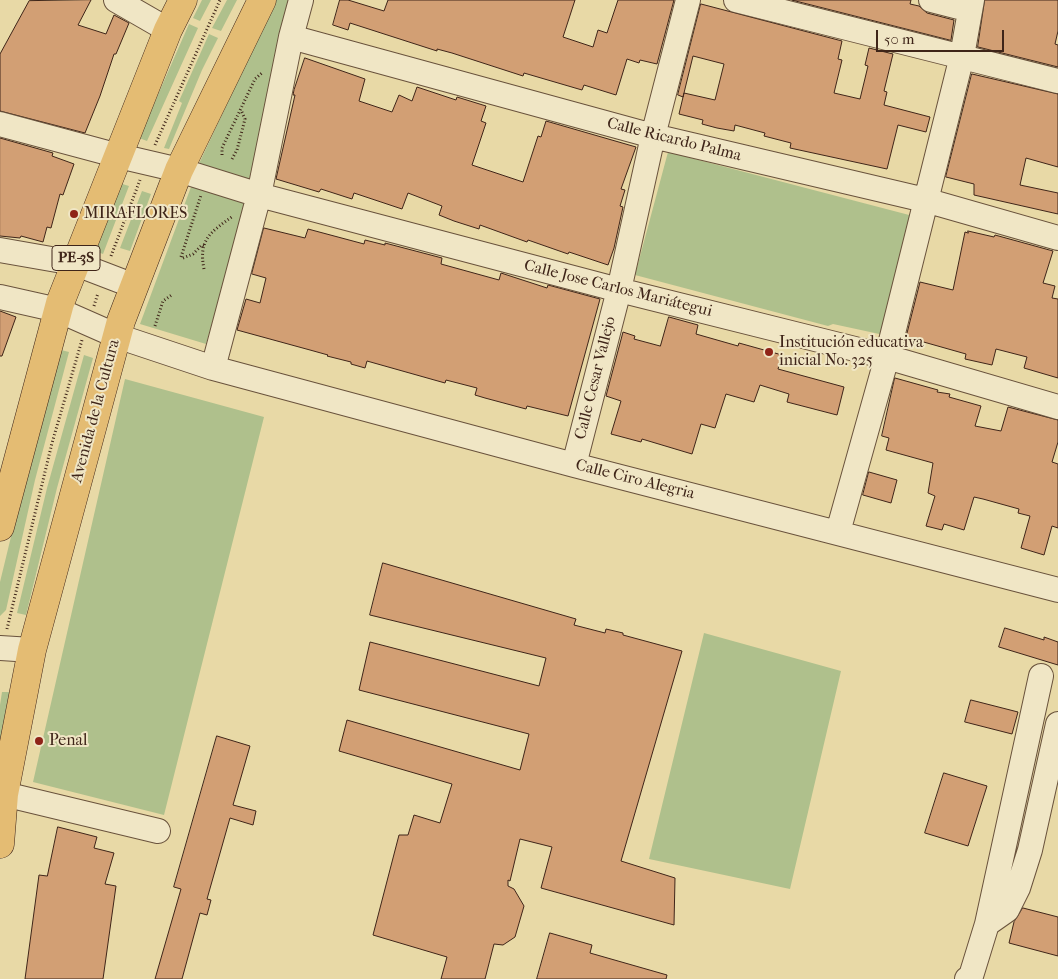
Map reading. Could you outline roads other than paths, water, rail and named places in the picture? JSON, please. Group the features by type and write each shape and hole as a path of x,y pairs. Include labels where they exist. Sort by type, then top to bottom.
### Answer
{"highway":[{"name":"PE-3S","path":"0,526 4,495 58,310 74,263 119,156 168,30 183,0"},
{"name":"Avenida de la Cultura","path":"0,844 4,794 32,650 116,336 180,170 262,0"}],"street":[{"path":"116,0 168,30"},
{"path":"213,368 256,205 291,37 301,0"},
{"name":"Calle Cesar Vallejo","path":"574,465 618,290 653,136 688,0"},
{"path":"736,0 1058,81"},
{"path":"838,532 887,357 962,56 971,5 931,0"},
{"name":"Calle Ricardo Palma","path":"291,37 653,136 925,200 1058,238"},
{"name":"Calle Jose Carlos Mariátegui","path":"0,124 119,156 180,170 256,205 618,290 887,357 1058,407"},
{"path":"0,250 74,263 134,286"},
{"name":"Calle Ciro Alegria","path":"0,297 58,310 116,336 213,368 574,465 1058,590"},
{"path":"0,648 32,650"},
{"path":"968,979 971,976 987,924 1041,676"},
{"path":"987,924 1007,910 1018,888 1030,850 1058,724"},
{"path":"4,794 158,831"},
{"path":"1004,842 1030,850"}],"place":[{"name":"MIRAFLORES","path":"74,214"},
{"name":"Institución educativa inicial No. 325","path":"769,352"},
{"name":"Penal","path":"39,741"}]}
